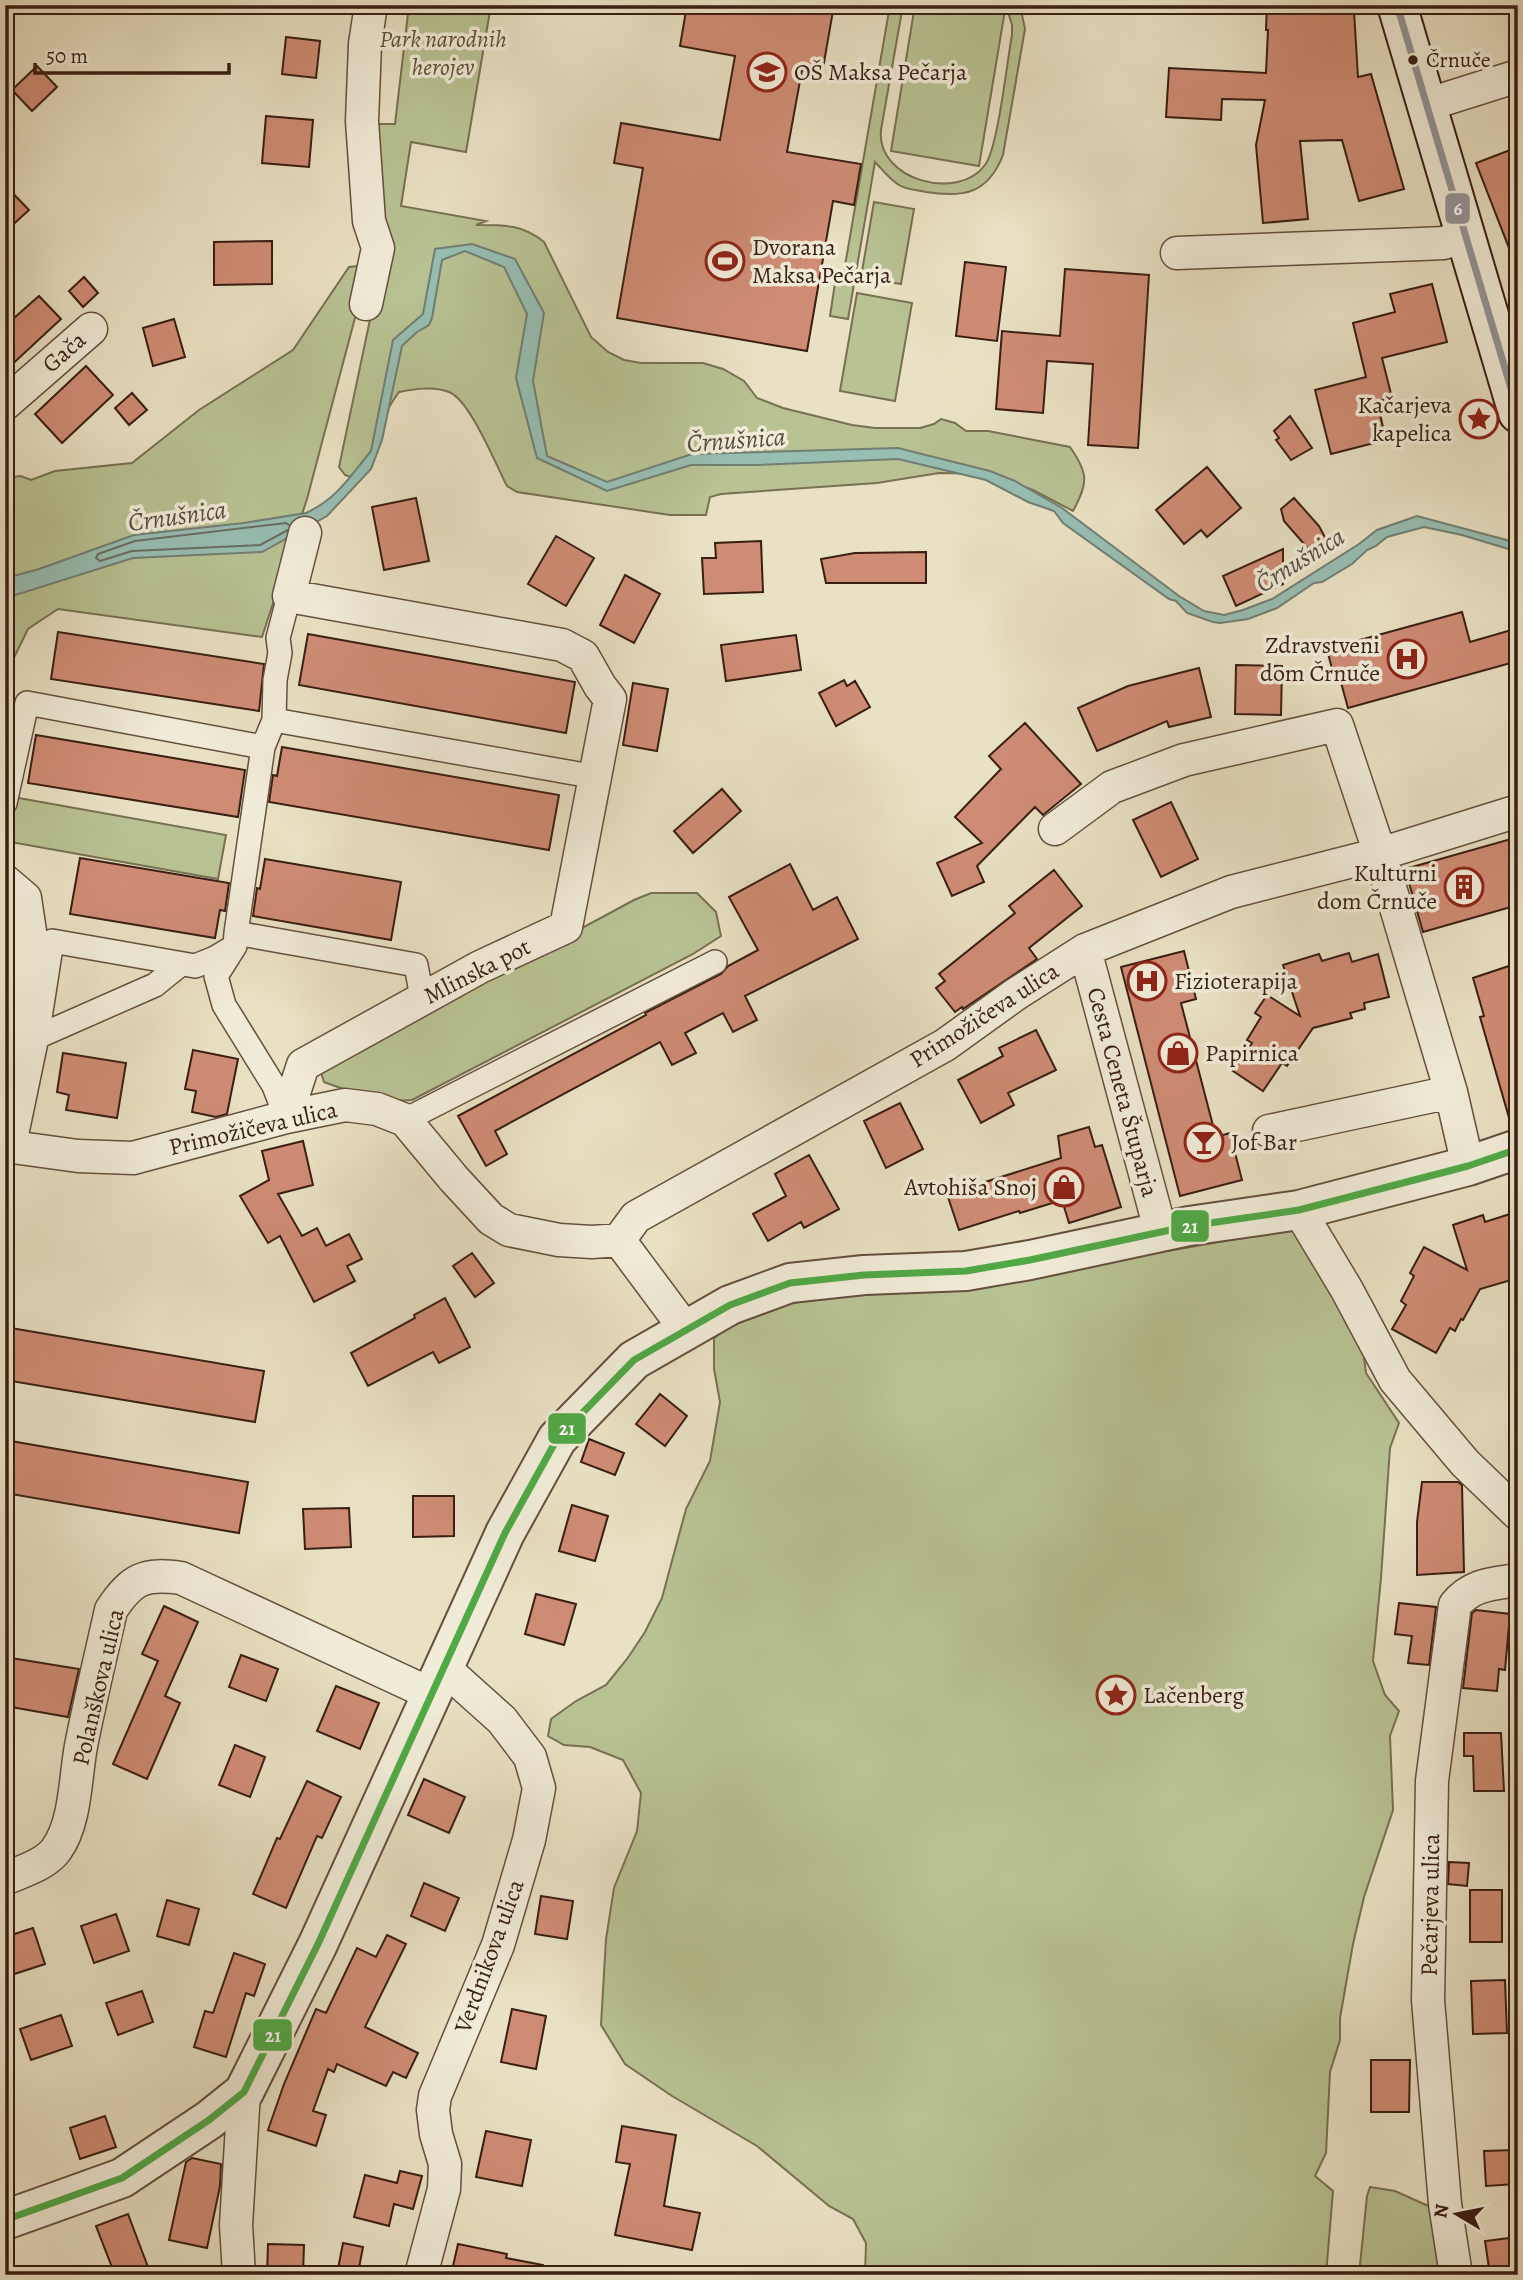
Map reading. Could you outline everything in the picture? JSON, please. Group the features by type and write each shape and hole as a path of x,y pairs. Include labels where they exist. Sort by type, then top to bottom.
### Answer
{"street":[{"path":"366,304 378,248 369,221 362,121 365,44 371,5"},
{"path":"1397,5 1518,413"},
{"path":"1426,105 1516,81"},
{"path":"1177,253 1443,243 1465,237"},
{"name":"Gača","path":"5,404 91,328"},
{"path":"286,1118 274,1086 224,1006 216,976 235,940 263,747 274,720 275,680 280,653 278,638 305,533"},
{"name":"Mlinska pot","path":"286,1118 303,1065 480,967 566,927 610,699 583,656 562,645 289,596"},
{"path":"5,803 27,703 263,747"},
{"path":"274,720 596,777"},
{"path":"1055,830 1112,787 1184,760 1337,725 1380,854 1451,1092 1468,1166"},
{"name":"Primožičeva ulica","path":"619,1240 636,1217 945,1045 1025,988 1085,950 1231,892 1380,854 1518,811"},
{"path":"5,881 25,898 42,940 37,1037 9,1146"},
{"path":"42,940 195,966 215,958 235,940 416,965 422,998"},
{"path":"5,1073 42,940"},
{"name":"Cesta Ceneta Štuparja","path":"1085,950 1161,1233"},
{"path":"686,1330 619,1240 559,1240 509,1230 491,1219 405,1120 715,962"},
{"path":"37,1037 155,985 181,964"},
{"path":"1269,1131 1451,1092"},
{"name":"Primožičeva ulica","path":"9,1146 78,1156 133,1158 345,1105 377,1109 405,1120"},
{"path":"239,2275 236,2225 244,2092 318,1944 505,1533 557,1439 634,1360 730,1305 790,1283 864,1275 966,1271 1189,1226 1299,1210 1468,1166 1518,1149"},
{"path":"1299,1210 1347,1290 1395,1380 1465,1463 1518,1514"},
{"name":"Polanškova ulica","path":"5,1879 42,1862 56,1850 65,1831 111,1610 122,1593 139,1580 158,1575 181,1578 438,1681"},
{"name":"Pečarjeva ulica","path":"1456,2275 1445,2204 1428,2000 1432,1781 1455,1605 1464,1594 1479,1587 1518,1580"},
{"name":"Verdnikova ulica","path":"421,2275 444,2189 444,2164 433,2110 435,2096 498,1945 529,1840 539,1788 530,1757 502,1720 438,1681"},
{"path":"5,2220 122,2178 209,2120 244,2092"}],"green space":[{"name":"Park narodnih herojev","path":"409,5 491,5 466,152 411,142 401,206 486,221 476,225 512,227 536,236 544,242 591,337 608,352 624,360 641,363 703,363 723,369 744,381 757,398 783,408 852,425 920,428 941,419 955,423 966,431 988,431 1070,447 1081,464 1084,479 1082,493 1073,511 1033,490 988,474 939,473 877,483 721,494 710,497 706,515 670,515 517,492 507,486 482,434 457,397 443,390 430,389 399,392 379,427 361,474 356,479 345,475 339,467 384,253 377,124 395,124"},
{"path":"890,5 903,5 881,130 883,147 891,162 905,173 921,180 957,182 973,176 985,165 990,156 998,123 1012,35 1006,5 1020,5 1025,29 1003,155 990,178 973,190 939,194 902,187 875,162 848,319 830,316 835,283 842,283"},
{"path":"915,5 977,5 1005,10 979,166 891,151"},
{"path":"874,202 914,209 901,284 861,277"},
{"path":"369,265 307,499 262,637 58,609 28,629 5,676 5,478 21,476 31,480 55,471 132,463 199,410 293,350 349,267"},
{"path":"857,293 912,303 895,401 840,391"},
{"path":"13,797 226,835 218,879 5,841"},
{"path":"651,893 697,893 716,912 721,936 693,954 412,1100 378,1098 324,1082 320,1069"},
{"path":"1282,1231 1297,1231 1363,1350 1366,1373 1399,1423 1390,1448 1373,1661 1385,1695 1399,1711 1390,1736 1393,1810 1364,1897 1353,1944 1340,2018 1340,2040 1330,2072 1326,2153 1315,2176 1333,2191 1326,2275 865,2275 866,2243 853,2219 829,2206 757,2146 672,2096 625,2064 601,2025 606,1939 614,1888 637,1831 641,1793 623,1760 590,1747 564,1745 548,1736 551,1719 576,1701 606,1685 645,1632 662,1598 686,1509 710,1461 720,1402 714,1369 714,1338 734,1322 784,1304 979,1284"},
{"path":"1370,2187 1395,2191 1444,2213 1452,2275 1359,2275"}],"water":[{"name":"Črnušnica","path":"472,244 515,259 544,313 533,381 547,456 607,482 692,454 898,448 990,471 1015,481 1062,508 1179,596 1204,611 1224,615 1272,599 1377,530 1417,516 1518,543 1518,552 1424,527 1387,537 1352,564 1322,582 1314,583 1277,608 1248,619 1220,623 1187,613 1176,601 1169,599 1063,523 1054,511 1028,502 986,480 898,459 691,465 607,491 537,458 516,378 527,314 504,267 465,251 442,260 429,325 402,346 382,440 371,469 327,516 262,552 133,558 12,596 5,609 5,581 10,577 134,535 306,513 327,500 343,486 371,451 393,340 423,314 435,249"}],"building":[{"name":"Dvorana Maksa Pečarja","path":"687,5 834,5 822,74 802,70 787,152 861,164 854,205 833,201 807,351 617,318 643,168 614,163 621,123 720,140 735,56 680,46"},
{"path":"1267,5 1303,6 1303,13 1354,11 1358,77 1371,74 1404,189 1359,201 1342,140 1300,141 1308,219 1263,223 1256,145 1265,100 1222,99 1221,120 1166,117 1169,68 1266,73"},
{"path":"286,37 320,41 316,78 282,74"},
{"path":"37,66 57,87 32,111 12,90"},
{"path":"266,116 313,120 309,167 262,163"},
{"path":"1518,147 1518,266 1516,266 1476,163"},
{"path":"5,185 29,210 5,232"},
{"path":"272,241 272,284 214,285 214,242"},
{"path":"965,262 1006,267 997,341 956,336"},
{"path":"1065,269 1149,275 1138,448 1088,445 1093,364 1047,361 1043,413 996,409 1002,331 1060,336"},
{"path":"84,277 98,293 83,307 69,291"},
{"path":"1432,284 1447,342 1382,358 1392,398 1377,401 1386,440 1331,454 1315,390 1366,377 1353,323 1395,312 1390,294"},
{"path":"39,296 61,319 5,371 5,326"},
{"path":"174,319 185,357 153,366 143,328"},
{"path":"86,366 113,395 62,443 35,414"},
{"path":"132,393 147,410 129,425 115,408"},
{"path":"1290,416 1312,448 1291,460 1276,440 1279,438 1274,431"},
{"path":"1207,467 1241,508 1207,537 1201,530 1184,544 1156,510"},
{"path":"416,498 429,561 384,570 372,507"},
{"path":"1294,498 1319,526 1328,543 1311,552 1284,521 1281,509"},
{"path":"556,536 594,558 566,606 528,584"},
{"path":"761,541 763,592 704,594 702,558 716,558 715,543"},
{"path":"1283,549 1283,584 1236,606 1223,576"},
{"path":"926,552 926,583 826,583 821,559 855,553"},
{"path":"625,575 660,594 634,643 600,625"},
{"name":"Zdravstveni dom Črnuče","path":"1462,612 1470,642 1518,628 1518,661 1348,708 1340,679 1335,681 1327,649"},
{"path":"58,632 264,664 259,711 51,679"},
{"path":"308,634 575,682 566,733 299,685"},
{"path":"796,635 801,670 726,681 721,645"},
{"path":"1236,665 1282,666 1281,715 1235,714"},
{"path":"1199,668 1211,717 1169,727 1167,721 1097,751 1078,708 1128,686"},
{"path":"844,680 847,686 855,681 870,707 836,726 819,693"},
{"path":"633,683 668,689 657,751 623,745"},
{"path":"1025,723 1081,784 1043,815 1035,807 977,866 984,882 952,896 937,863 982,843 955,817 1001,769 989,756"},
{"path":"36,735 245,770 238,817 28,783"},
{"path":"282,747 559,795 549,850 269,802 273,775 277,776"},
{"path":"722,789 741,811 693,853 674,831"},
{"path":"1171,802 1198,859 1161,877 1133,820"},
{"name":"Kulturni dom Črnuče","path":"1518,837 1518,905 1423,932 1405,869"},
{"path":"80,858 229,883 225,911 220,910 215,938 70,914"},
{"path":"265,859 401,882 391,940 253,916"},
{"path":"790,864 813,910 837,897 858,939 745,996 757,1020 733,1032 723,1013 685,1033 696,1053 672,1065 660,1042 495,1131 507,1154 486,1166 458,1116 721,974 728,966 758,950 729,897"},
{"path":"1054,870 1082,906 1029,948 1037,959 955,1012 936,988 945,981 939,974 1015,913 1009,906"},
{"path":"1184,951 1196,999 1181,1003 1216,1137 1230,1133 1242,1180 1180,1196 1121,967"},
{"path":"1349,953 1352,962 1378,954 1389,997 1364,1003 1365,1009 1350,1013 1352,1018 1313,1028 1287,1066 1282,1063 1263,1091 1233,1071 1252,1043 1247,1040 1261,1017 1255,1013 1267,995 1300,1016 1283,965 1319,954 1322,961"},
{"path":"1518,963 1518,1127 1512,1128 1480,1017 1484,1016 1473,978"},
{"path":"1036,1030 1056,1070 1008,1093 1014,1105 981,1123 958,1080 1003,1056 999,1048"},
{"path":"193,1050 238,1059 227,1114 216,1117 192,1112 196,1091 185,1089"},
{"path":"63,1053 126,1063 117,1118 66,1110 69,1095 57,1092"},
{"path":"900,1103 923,1149 886,1168 864,1121"},
{"name":"Avtohiša Snoj","path":"1089,1127 1095,1147 1102,1145 1121,1207 1069,1223 1062,1200 959,1230 947,1194 1061,1158 1058,1136"},
{"path":"303,1141 313,1185 278,1194 302,1236 317,1228 326,1246 349,1234 362,1259 347,1266 355,1281 314,1302 280,1236 268,1243 240,1196 269,1180 262,1151"},
{"path":"809,1155 839,1209 804,1228 801,1222 768,1241 753,1214 786,1196 775,1174"},
{"path":"1513,1213 1518,1226 1518,1278 1480,1289 1463,1320 1461,1319 1455,1331 1450,1328 1436,1353 1392,1329 1406,1305 1401,1301 1414,1276 1410,1273 1424,1247 1467,1270 1453,1225 1483,1215 1485,1222"},
{"path":"472,1253 494,1283 475,1297 453,1266"},
{"path":"445,1298 470,1347 439,1363 433,1352 368,1386 351,1353 415,1318 414,1315"},
{"path":"5,1327 264,1371 255,1422 5,1380"},
{"path":"660,1394 687,1416 665,1446 636,1424"},
{"path":"589,1439 624,1453 615,1475 581,1462"},
{"path":"5,1440 248,1482 239,1533 5,1493"},
{"path":"1422,1482 1458,1482 1462,1485 1464,1572 1417,1575 1417,1522"},
{"path":"413,1496 454,1496 454,1536 413,1537"},
{"path":"572,1505 608,1516 595,1561 559,1551"},
{"path":"349,1508 351,1547 305,1549 303,1509"},
{"path":"536,1594 576,1604 564,1645 525,1634"},
{"path":"1399,1603 1436,1607 1429,1665 1408,1663 1412,1636 1395,1634"},
{"path":"164,1606 198,1622 165,1696 180,1703 147,1779 113,1764 158,1661 142,1654"},
{"path":"1476,1610 1510,1614 1505,1670 1499,1669 1497,1691 1463,1688 1472,1613"},
{"path":"241,1655 278,1669 266,1701 229,1687"},
{"path":"5,1657 79,1669 68,1717 5,1706"},
{"path":"336,1686 379,1703 360,1749 317,1731"},
{"path":"1464,1733 1501,1733 1504,1791 1474,1791 1473,1756 1464,1756"},
{"path":"235,1745 265,1757 250,1797 219,1785"},
{"path":"424,1779 465,1797 449,1833 408,1815"},
{"path":"307,1781 341,1797 322,1838 317,1836 286,1908 253,1894 277,1838 280,1839"},
{"path":"1449,1862 1469,1863 1467,1886 1448,1884"},
{"path":"424,1883 459,1898 445,1931 411,1916"},
{"path":"1470,1890 1502,1890 1502,1942 1470,1942"},
{"path":"541,1896 573,1901 567,1939 535,1934"},
{"path":"167,1900 199,1909 189,1945 157,1936"},
{"path":"116,1914 129,1951 94,1963 81,1926"},
{"path":"33,1928 45,1964 5,1977 5,1937"},
{"path":"387,1935 406,1944 365,2027 418,2053 406,2078 393,2072 386,2086 337,2064 334,2072 328,2069 313,2111 326,2115 316,2146 268,2130 316,2009 326,2013 357,1948 376,1957"},
{"path":"234,1953 265,1964 254,1996 246,1993 226,2057 194,2047 205,2011 213,2013"},
{"path":"1505,1980 1507,2033 1473,2034 1471,1981"},
{"path":"142,1991 153,2022 118,2035 106,2003"},
{"path":"512,2009 546,2016 536,2069 501,2062"},
{"path":"61,2015 72,2046 31,2060 20,2029"},
{"path":"1371,2060 1410,2060 1409,2112 1371,2112"},
{"path":"105,2116 116,2147 80,2159 70,2128"},
{"path":"622,2126 676,2135 664,2206 700,2213 692,2250 615,2235 630,2164 616,2162"},
{"path":"486,2131 531,2140 522,2186 476,2177"},
{"path":"1514,2150 1516,2184 1486,2186 1484,2151"},
{"path":"192,2158 221,2164 220,2186 207,2248 169,2240 186,2162"},
{"path":"400,2171 422,2176 413,2209 394,2204 389,2226 354,2217 365,2175 397,2183"},
{"path":"128,2214 151,2275 115,2275 96,2226"},
{"path":"1518,2237 1518,2275 1490,2275 1485,2241"},
{"path":"343,2243 363,2247 358,2273 338,2269"},
{"path":"268,2244 304,2245 303,2275 267,2275"},
{"path":"458,2244 543,2265 542,2275 451,2275"}],"transit line":[{"name":"6","path":"1397,5 1518,412"},
{"name":"21","path":"5,2220 122,2178 209,2120 244,2092 318,1944 505,1533 557,1439 634,1360 730,1305 790,1283 864,1275 966,1271 1030,1260 1189,1226 1299,1210 1468,1166 1518,1149"}],"place":[{"name":"Črnuče","path":"1413,60"},
{"name":"OŠ Maksa Pečarja","path":"767,72"},
{"name":"Dvorana Maksa Pečarja","path":"725,261"},
{"name":"Kačarjeva kapelica","path":"1479,419"},
{"name":"Zdravstveni dom Črnuče","path":"1407,659"},
{"name":"Kulturni dom Črnuče","path":"1464,887"},
{"name":"Fizioterapija","path":"1147,981"},
{"name":"Papirnica","path":"1178,1053"},
{"name":"Jof Bar","path":"1204,1142"},
{"name":"Avtohiša Snoj","path":"1064,1187"},
{"name":"Lačenberg","path":"1116,1695"}]}
